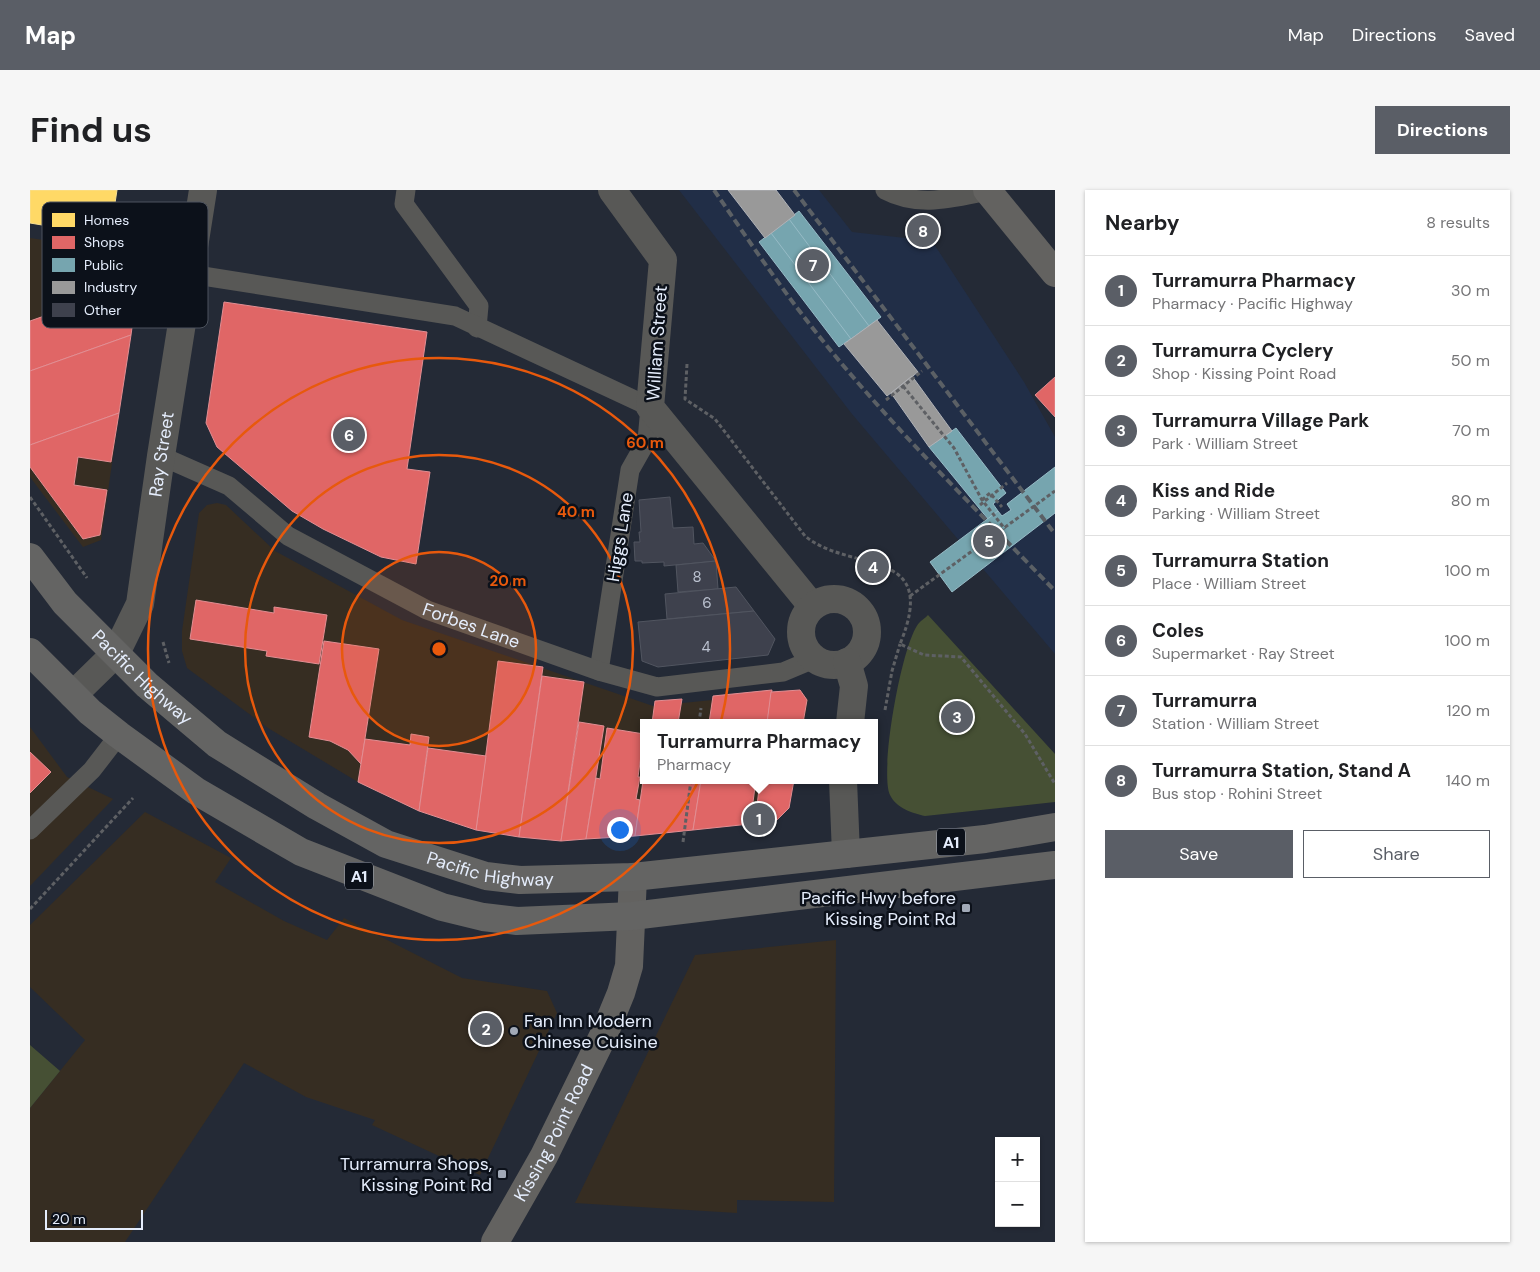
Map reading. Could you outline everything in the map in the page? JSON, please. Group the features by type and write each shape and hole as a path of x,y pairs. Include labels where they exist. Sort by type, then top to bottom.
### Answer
{"highway":[{"name":"Pacific Highway","path":"30,557 65,603 146,685 217,744 317,806 386,844 486,876 520,880 633,877 985,838 1055,828"},
{"name":"A1","path":"30,652 73,695 119,735 196,791 302,852 442,907 483,917 517,921 632,916 1055,865"}],"main road":[{"path":"988,191 1055,273"},
{"name":"Kissing Point Road","path":"495,1242 544,1156 604,1032 629,966 633,877"}],"street":[{"name":"William Street","path":"612,190 663,260 650,408 812,606"},
{"name":"Ray Street","path":"73,695 116,653 140,604 181,328"},
{"path":"839,599 856,607 863,614 868,633 866,642 856,657 848,662 830,665 814,659 807,652 800,633 806,614 812,606 821,601 839,599"},
{"path":"848,662 854,686 850,719"},
{"path":"843,784 846,854"}],"lane":[{"path":"406,190 404,204 479,306 478,328"},
{"path":"885,190 914,200 936,202 988,191"},
{"path":"208,277 456,316 650,408"},
{"name":"Higgs Lane","path":"599,671 630,470 647,440 650,408"},
{"name":"Forbes Lane","path":"161,456 229,486 288,536 427,610 599,671 657,687 783,672 814,659"},
{"path":"30,830 92,770 119,735"}],"path":[{"path":"687,360 685,399 715,419 805,536 814,544 889,568 903,580 910,596 909,619 892,671 885,710"},
{"path":"886,400 922,371"},
{"path":"903,386 954,448 982,500 1005,529"},
{"path":"980,505 1007,483"},
{"path":"910,596 1055,491"},
{"path":"982,500 990,494 1002,507 994,494"},
{"path":"30,497 88,579"},
{"path":"163,642 170,666"},
{"path":"900,644 924,655 961,657 1025,734 1055,784"},
{"path":"683,844 690,784"},
{"path":"30,909 134,798"}],"shaded area":[{"path":"679,190 819,190 852,232 932,241 1024,382 1055,437 1055,654 852,414"},
{"path":"30,238 42,240 42,328 131,328 101,540 83,547 30,477"},
{"path":"217,503 226,505 275,551 402,620 653,706 801,691 808,700 805,719 640,719 640,784 793,784 789,808 777,820 561,841 476,830 419,811 358,782 268,728 187,668 182,651 182,631 199,513 207,505"},
{"path":"30,727 67,777 113,799 30,886"},
{"path":"145,812 231,858 215,882 284,921 327,940 344,918 462,978 547,991 557,1013 480,1175 372,1125 375,1120 306,1097 244,1063 125,1242 30,1242 30,1108 85,1040 30,987 30,925"},
{"path":"836,940 834,1202 737,1200 737,1213 575,1203 695,955"}],"green space":[{"path":"928,615 1055,754 1055,802 925,816 905,809 893,800 887,782 888,761 890,735 899,680 912,635 919,623"},
{"path":"30,1045 60,1071 30,1108"}],"building: Homes":[{"path":"30,190 117,190 115,202 42,202 42,225 30,223"}],"building: Shops":[{"path":"224,302 427,332 407,469 430,472 416,564 381,557 323,529 292,511 217,447 206,423"},
{"path":"42,317 42,328 132,328 131,335 30,371 30,321"},
{"path":"131,335 119,413 30,445 30,371"},
{"path":"1055,377 1055,417 1035,395"},
{"path":"119,413 111,462 78,457 74,485 107,490 100,535 83,539 30,467 30,445"},
{"path":"196,600 274,613 274,607 327,615 319,664 266,656 267,651 190,639"},
{"path":"324,641 379,649 361,764 348,750 330,741 309,737"},
{"path":"498,661 543,667 519,837 476,830"},
{"path":"542,676 584,682 561,841 519,837"},
{"path":"772,690 768,719 710,719 713,696"},
{"path":"800,690 807,700 804,719 768,719 771,692"},
{"path":"682,699 679,719 653,719 655,701"},
{"path":"579,722 604,726 586,839 561,841"},
{"path":"607,728 640,733 638,777 640,777 636,799 640,800 635,836 586,839 596,778 600,779"},
{"path":"411,734 429,737 419,811 358,782 365,739 410,745"},
{"path":"428,748 486,756 476,830 419,811"},
{"path":"30,752 51,772 30,793"},
{"path":"643,784 700,784 693,830 635,836"},
{"path":"700,784 755,784 750,824 693,830"},
{"path":"760,784 793,784 789,808 777,820 755,823"}],"building: Public":[{"path":"799,211 881,317 839,347 759,242"},
{"path":"789,219 869,326 851,339 771,233"},
{"path":"956,428 1006,493 993,504 998,511 988,519 929,447"},
{"path":"1055,467 1055,513 952,592 930,562 998,511 1002,516 1011,510 1007,504"}],"building: Industry":[{"path":"728,190 776,190 795,215 765,238"},
{"path":"877,320 918,372 887,396 844,344"},
{"path":"912,376 952,431 929,447 891,393"}],"building: Other":[{"path":"670,497 673,528 693,527 694,544 703,543 716,561 664,566 664,562 642,563 642,561 635,561 634,542 640,542 639,532 641,532 639,500"},
{"path":"716,561 718,589 678,592 676,565"},
{"path":"736,587 754,611 667,619 665,594"},
{"path":"754,611 775,639 768,655 658,667 642,661 638,622"}],"railway":[{"path":"714,190 794,304 850,374 936,468 1055,591"},
{"path":"794,190 1055,534"}],"place":[{"name":"Turramurra Station, Stand A","path":"923,231"},
{"name":"Turramurra","path":"813,265"},
{"name":"Coles","path":"349,435"},
{"name":"Turramurra Station","path":"989,541"},
{"name":"Kiss and Ride","path":"873,567"},
{"name":"Turramurra Village Park","path":"957,717"},
{"name":"Turramurra Pharmacy","path":"759,819"},
{"name":"Pacific Hwy before Kissing Point Rd","path":"966,908"},
{"name":"Turramurra Cyclery","path":"486,1029"},
{"name":"Fan Inn Modern Chinese Cuisine","path":"514,1031"},
{"name":"Turramurra Shops, Kissing Point Rd","path":"502,1174"}]}
